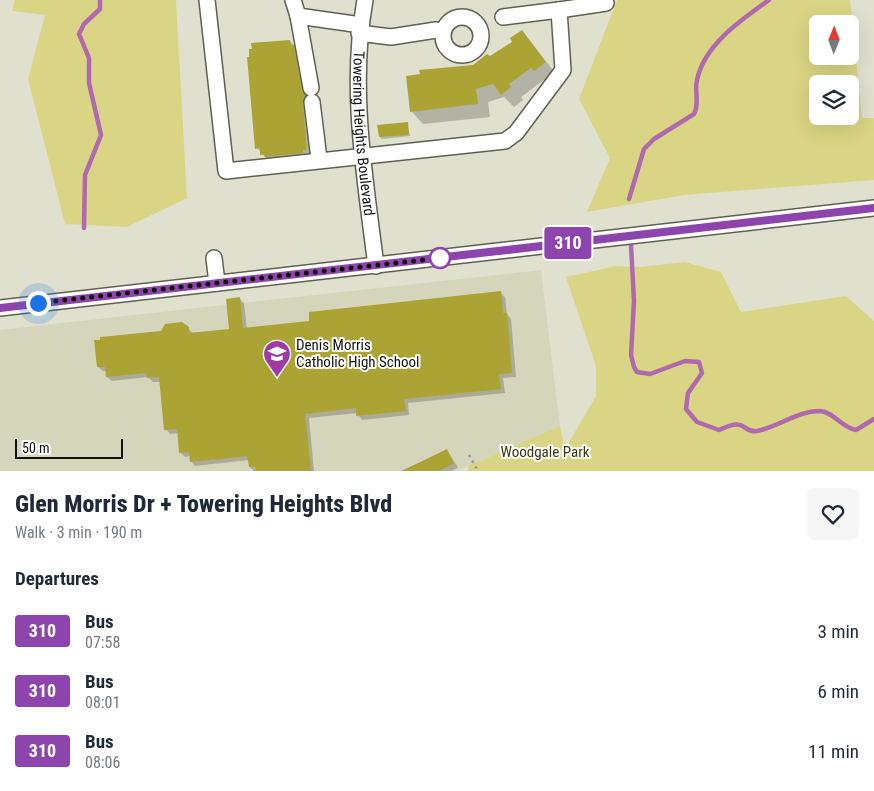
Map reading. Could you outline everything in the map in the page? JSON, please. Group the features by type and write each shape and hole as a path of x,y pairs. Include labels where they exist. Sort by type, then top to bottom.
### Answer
{"street":[{"path":"208,0 226,171 319,159 505,141 516,133 563,70 560,10"},
{"path":"293,0 298,16 311,95 319,159"},
{"name":"Towering Heights Boulevard","path":"365,0 360,29 358,121 376,266"},
{"path":"503,17 606,3"},
{"path":"298,16 391,36 436,30 444,33"},
{"path":"0,305 376,266 874,208"},
{"path":"214,258 217,283"}],"path":[{"path":"470,455 478,471"}],"shaded area":[{"name":"Denis Morris Catholic High School","path":"541,270 560,426 456,471 0,471 0,330"}],"green space":[{"path":"15,0 176,0 187,198 127,227 65,224 28,79 45,15 12,11"},
{"path":"617,0 850,0 852,15 809,15 809,65 857,65 858,75 809,75 809,125 859,125 859,88 862,118 874,118 874,180 684,195 587,212 610,158 579,99"},
{"name":"Woodgale Park","path":"685,262 721,272 741,312 846,296 874,321 874,471 468,471 468,466 560,426 565,449 596,396 596,366 566,277 616,266 640,267"}],"building":[{"path":"522,30 546,62 534,71 531,68 509,84 511,87 501,95 493,84 476,89 478,104 410,112 406,76 420,74 419,70 473,65 487,54 490,56 512,42 510,38"},
{"path":"290,40 291,45 294,45 302,90 306,95 303,103 307,150 303,150 303,153 265,157 260,155 260,148 255,149 247,57 249,57 249,49 252,49 251,43"},
{"path":"408,122 409,135 379,137 377,125"},
{"path":"501,291 503,313 507,313 512,373 499,374 501,389 404,399 406,411 356,416 356,408 305,414 311,471 256,471 256,467 249,467 247,456 190,462 189,452 179,453 177,429 164,430 159,377 147,378 146,373 106,377 105,367 97,367 94,340 100,340 100,337 161,331 165,324 182,322 189,327 189,333 229,329 226,299 240,297 243,328 309,321 309,312"},
{"path":"447,449 454,463 439,471 402,471"}],"waterway":[{"path":"84,228 85,175 101,135 89,83 89,58 79,34 84,24 100,9 100,0"},
{"path":"629,199 644,149 654,139 694,114 697,106 697,80 707,56 725,34 769,0"},
{"path":"631,245 634,301 631,355 634,367 637,372 650,374 685,361 699,362 702,373 688,393 686,409 697,422 719,430 729,426 740,425 748,430 757,431 795,416 820,411 829,414 846,426 856,430 874,419"}],"bus line":[{"name":"310","path":"0,308 874,208"}],"place":[{"name":"Denis Morris Catholic High School","path":"277,378"}],"route":[{"path":"38,303 440,258"}]}
